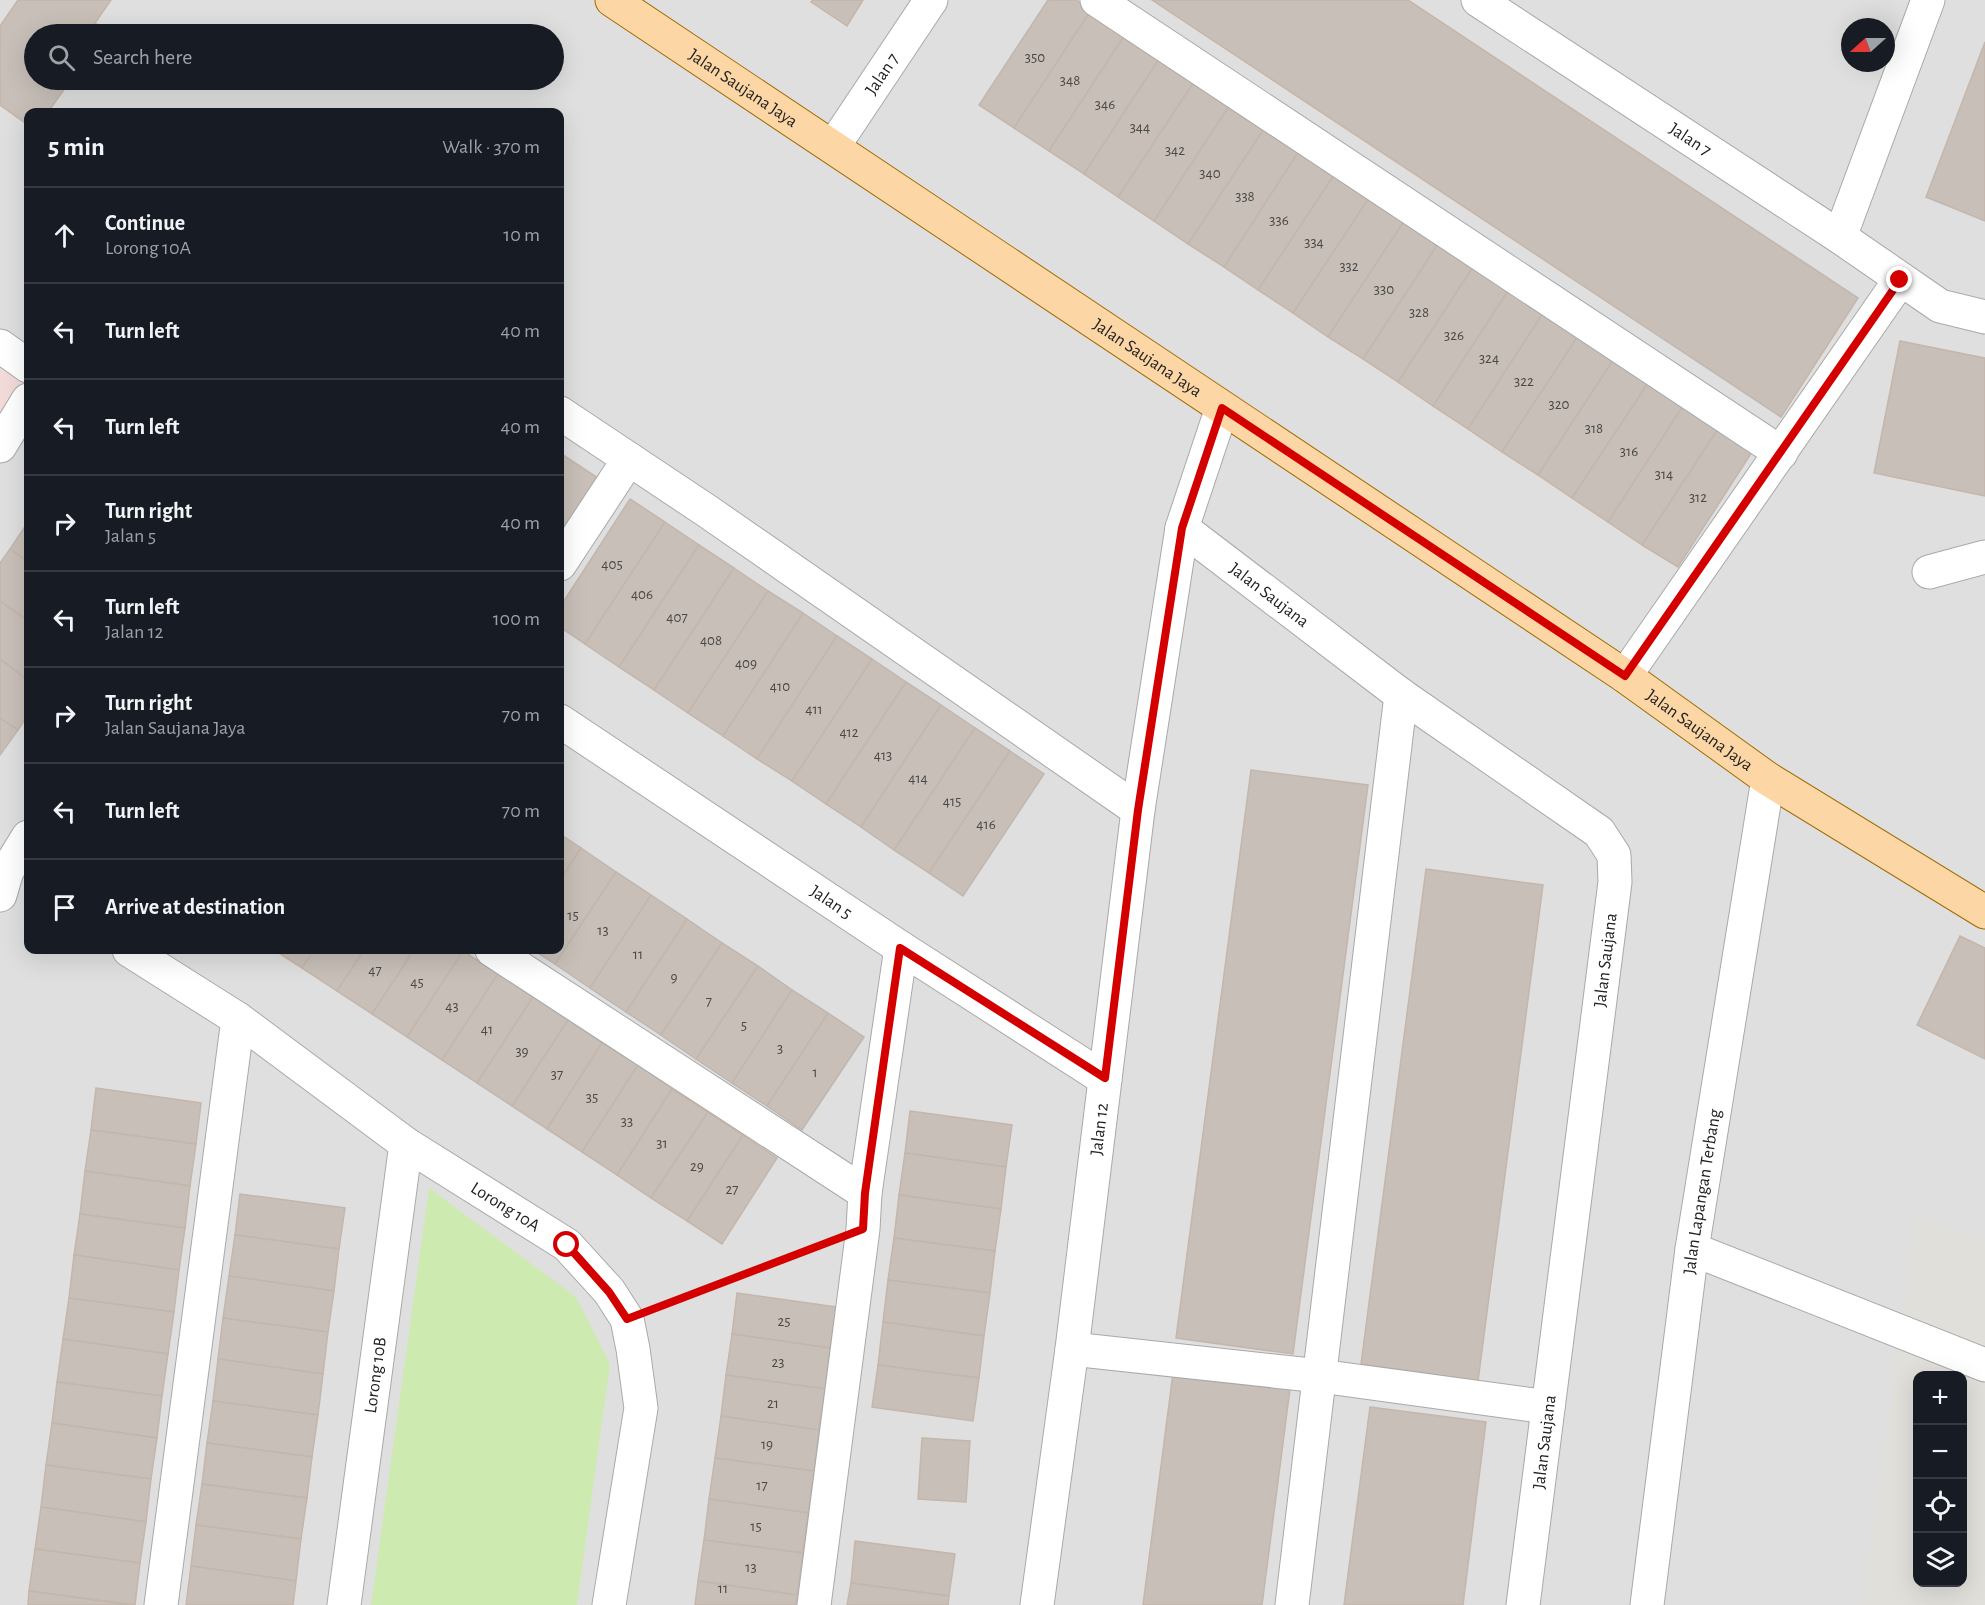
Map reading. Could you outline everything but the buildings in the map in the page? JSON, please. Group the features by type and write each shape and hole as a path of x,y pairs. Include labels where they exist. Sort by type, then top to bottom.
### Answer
{"main road":[{"name":"Jalan Saujana Jaya","path":"612,0 1625,676 1768,779 1985,912"}],"street":[{"name":"Jalan 7","path":"833,147 931,0"},
{"path":"1097,0 1781,453"},
{"name":"Jalan 7","path":"1478,0 1840,237 1940,306 1985,317"},
{"path":"1840,237 1928,0"},
{"path":"1625,676 1900,280"},
{"path":"0,346 24,363"},
{"path":"0,446 24,407"},
{"name":"Jalan 12","path":"1037,1605 1072,1349 1138,810 1182,528 1222,408"},
{"path":"564,416 746,538 1138,810"},
{"path":"564,558 629,459"},
{"name":"Jalan Saujana","path":"1182,528 1401,694 1599,832 1614,855 1615,882 1523,1605"},
{"path":"1929,572 1985,557"},
{"path":"1292,1605 1401,694"},
{"name":"Jalan 5","path":"564,724 900,948 1105,1078"},
{"name":"Jalan Lapangan Terbang","path":"1647,1605 1692,1249 1768,779"},
{"path":"12,884 24,849"},
{"path":"814,1605 863,1229 865,1193 900,948"},
{"name":"Lorong 10A","path":"135,954 238,1019 406,1144 567,1245 609,1292 627,1319 641,1408 609,1605"},
{"path":"498,954 865,1193"},
{"path":"161,1605 238,1019"},
{"name":"Lorong 10B","path":"344,1605 406,1144"},
{"path":"1692,1249 1985,1365"},
{"path":"1072,1349 1320,1376 1548,1407"}],"path":[{"path":"627,1319 863,1229"}],"shaded area":[{"path":"0,0 1985,0 1985,1605 0,1605"},
{"path":"0,367 24,384 24,394 0,438"},
{"path":"1917,1215 1985,1242 1985,1605 1863,1605"}],"green space":[{"path":"429,1188 576,1297 610,1364 577,1605 371,1605"}],"route":[{"path":"567,1245 609,1292 627,1319 863,1229 865,1193 900,948 1105,1078 1138,810 1182,528 1222,408 1625,676 1900,280"}]}
